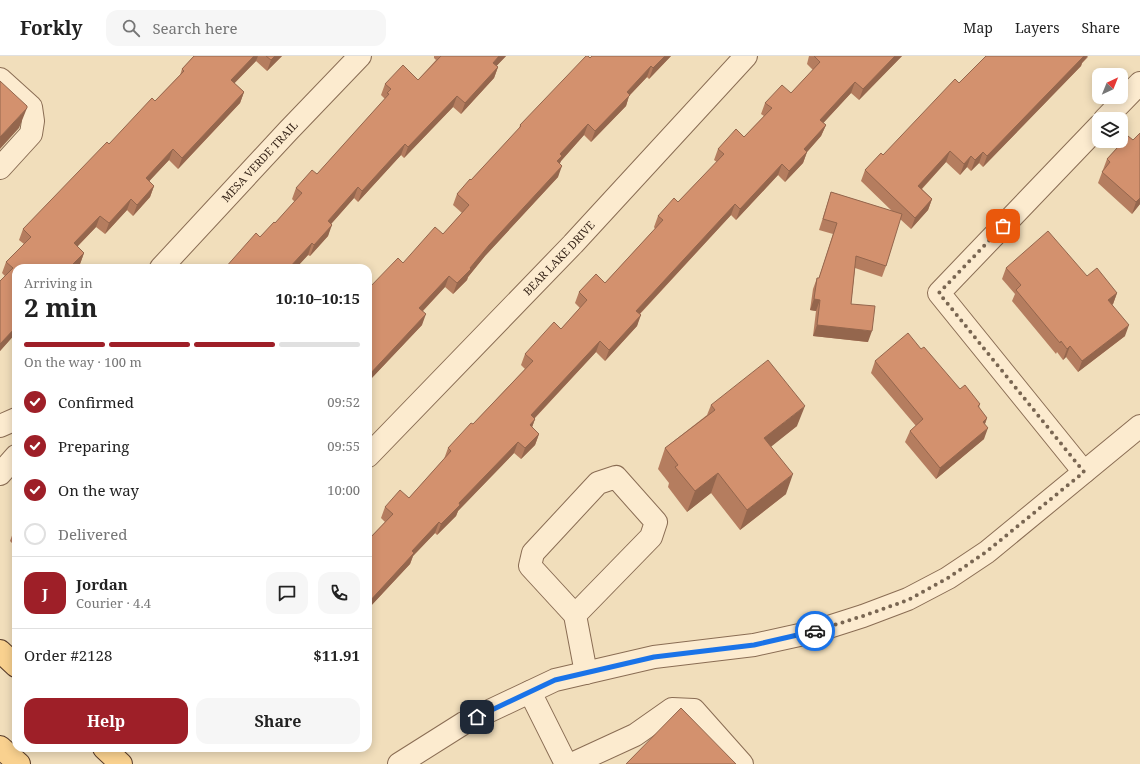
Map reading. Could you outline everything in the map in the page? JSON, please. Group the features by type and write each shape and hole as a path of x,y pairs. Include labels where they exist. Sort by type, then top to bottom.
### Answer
{"main road":[{"path":"0,651 12,662"},
{"path":"0,747 19,764"},
{"path":"108,752 121,764"}],"street":[{"name":"MESA VERDE TRAIL","path":"165,264 360,56"},
{"name":"BEAR LAKE DRIVE","path":"372,452 573,244 746,56"},
{"path":"0,79 31,107 33,121 31,134 0,168"},
{"path":"1112,112 1140,83"},
{"path":"1084,472 939,293 1092,133"},
{"path":"0,426 12,421"},
{"path":"399,764 464,723 555,680 654,657 754,645 813,632 908,600 948,578 986,552 1140,426"},
{"path":"0,474 12,460"},
{"path":"575,615 651,537 656,522 616,477 598,483 533,553 530,566 575,615 586,672"},
{"path":"530,692 566,764"},
{"path":"572,764 635,735 672,709 694,710 742,764"}],"building":[{"path":"194,56 254,56 231,80 244,92 182,158 173,149 146,178 154,186 137,205 131,199 109,223 100,216 74,243 84,253 73,264 12,264 12,267 6,262 31,237 23,229 107,142 109,144 152,98 155,101 184,71 182,69"},
{"path":"266,56 275,56 271,60"},
{"path":"441,56 499,56 493,63 498,67 465,103 457,96 408,147 405,144 362,191 358,187 328,221 332,225 314,245 312,243 293,264 229,264 256,233 260,237 274,222 275,223 302,193 296,188 312,170 317,174 389,94 387,93 391,89 385,84 403,65 418,80"},
{"path":"586,56 590,58 592,56 665,56 653,68 651,66 627,92 630,95 595,131 588,124 560,154 562,156 557,161 562,166 489,245 470,268 471,269 457,283 449,276 419,308 426,314 372,372 372,285 398,258 403,263 435,227 443,234 469,205 457,194 521,126 520,125"},
{"path":"814,56 895,56 863,89 855,82 820,120 826,125 804,149 807,152 789,171 782,164 740,209 735,204 636,311 641,315 609,350 600,341 531,415 535,419 530,425 539,434 525,448 518,442 459,503 460,505 441,524 439,522 412,551 414,553 372,599 372,536 393,514 385,507 400,490 409,498 451,451 448,448 533,361 525,354 554,322 561,329 587,300 579,292 596,274 605,283 663,220 658,216 674,198 678,202 724,154 718,149 736,129 744,137 772,108 765,103 782,85 791,93 820,62"},
{"path":"986,56 1084,56 987,156 983,152 975,160 971,156 964,164 950,151 918,186 932,199 915,218 865,170 881,153 883,155 955,79 959,83"},
{"path":"0,81 27,106 27,108 0,137"},
{"path":"1140,133 1140,198 1136,202 1102,172 1110,162 1107,159 1117,148 1128,148 1128,136 1133,140"},
{"path":"831,192 902,214 886,266 856,256 851,304 875,306 872,331 817,325 820,300 814,299 817,278 819,278 837,223 823,219"},
{"path":"1048,231 1087,276 1097,268 1117,293 1108,300 1129,325 1082,361 1070,346 1067,349 1061,341 1060,343 1016,290 1021,285 1006,268"},
{"path":"12,269 12,331 0,344 0,281"},
{"path":"908,333 921,349 924,347 960,389 965,385 980,404 978,406 987,418 983,422 988,428 940,468 910,431 923,419 875,361"},
{"path":"768,360 805,406 764,438 793,474 747,510 718,473 695,491 675,467 678,465 665,448 715,410 711,405"},
{"path":"681,708 736,764 626,764"}],"way so far":[{"path":"815,631 908,600 948,578 986,552 1084,472 939,293 1003,226"}],"route":[{"path":"477,717 555,680 654,657 754,645 815,631"}]}
